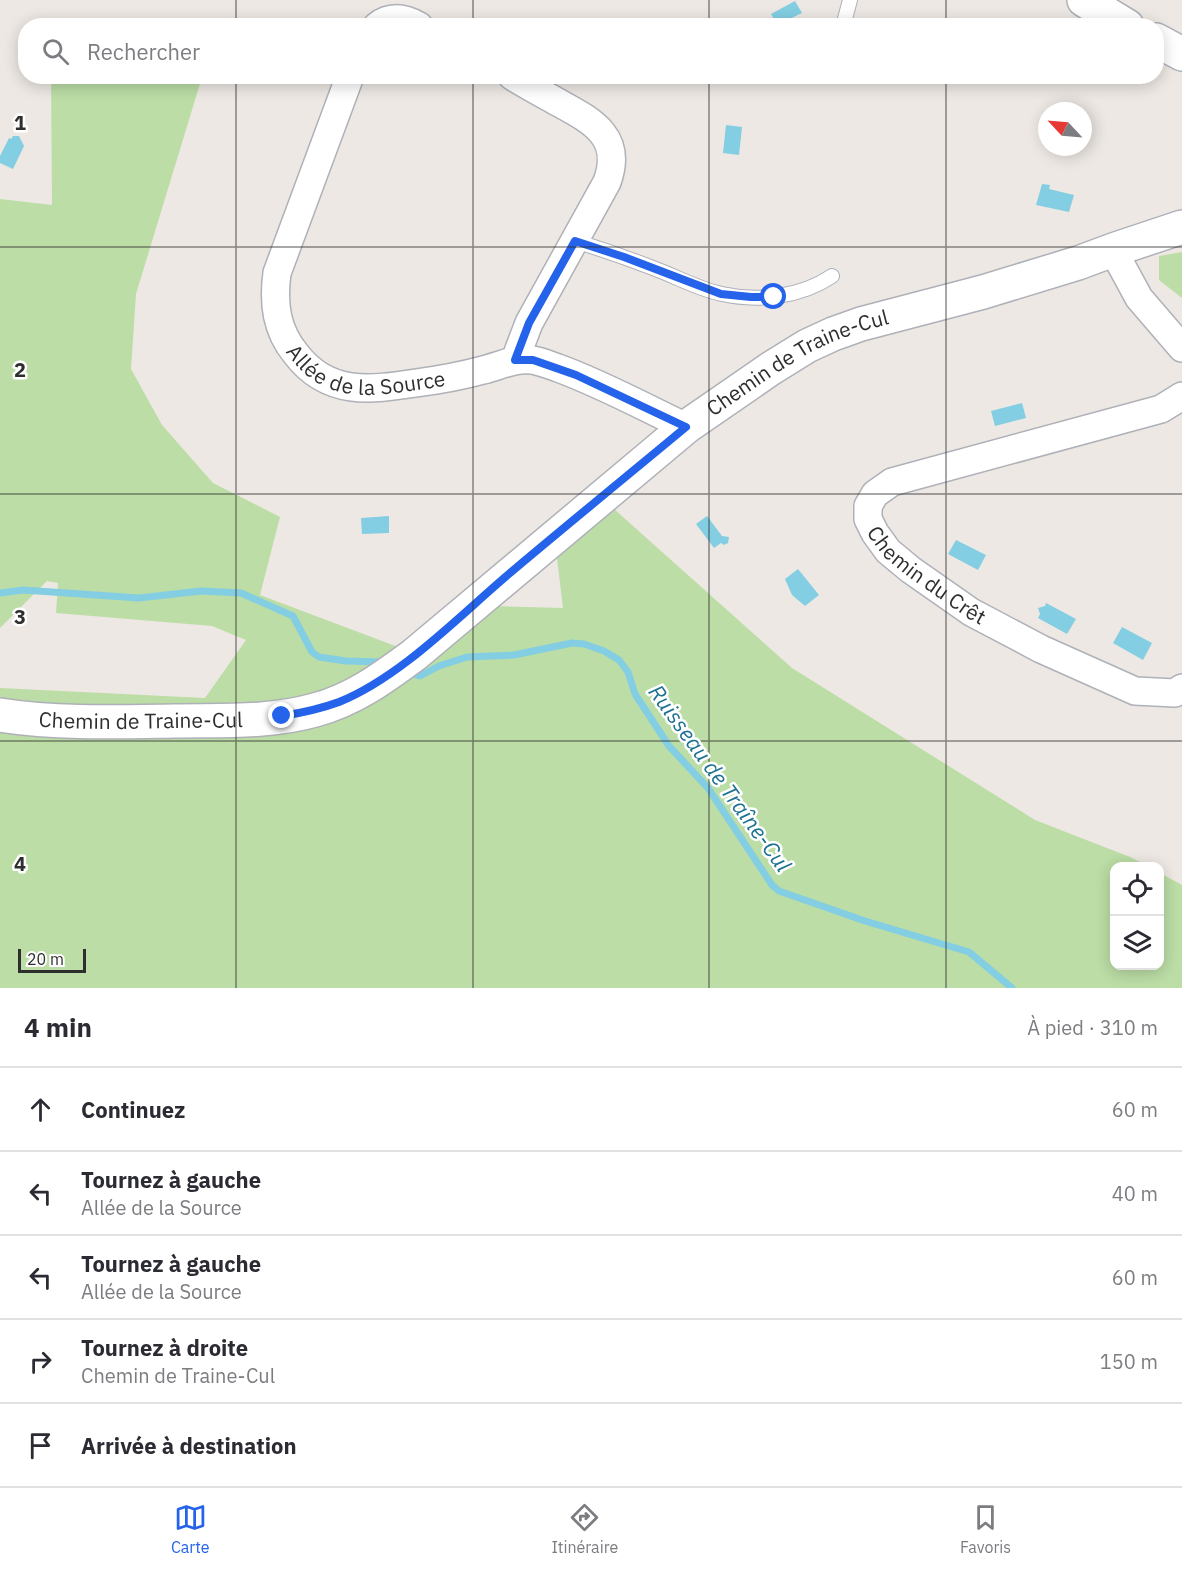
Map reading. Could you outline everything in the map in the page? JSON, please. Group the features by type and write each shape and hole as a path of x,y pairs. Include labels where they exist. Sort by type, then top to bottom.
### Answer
{"street":[{"path":"1084,0 1114,18"},
{"path":"1164,44 1182,54"},
{"name":"Allée de la Source","path":"347,84 277,273 276,315 290,347 305,365 337,384 358,389 451,378 515,360 533,360 576,375 686,427"},
{"path":"515,360 529,323 610,176 611,155 607,140 588,118 526,84"},
{"name":"Chemin de Traine-Cul","path":"0,715 88,721 254,720 315,710 341,701 375,683 414,655 686,427 807,346 861,324 983,292 1078,263 1182,227"},
{"path":"1113,250 1139,298 1182,348"},
{"name":"Chemin du Crêt","path":"1182,396 1161,409 892,482 875,494 868,506 868,519 888,551 971,612 1041,650 1136,691 1175,693 1182,688"}],"lane":[{"path":"845,18 850,0"},
{"path":"575,241 721,294 774,297 803,290 824,282 832,276"}],"green space":[{"path":"51,84 200,84 136,294 131,369 162,425 213,483 280,517 260,595 398,647 340,692 354,714 395,687 493,606 563,608 557,558 614,509 792,668 1035,820 1140,862 1110,862 1110,970 1164,970 1164,875 1182,885 1182,988 0,988 0,688 205,698 246,640 212,626 56,613 58,583 47,581 0,628 0,199 52,205"},
{"path":"1182,252 1182,298 1159,280 1159,256"}],"water":[{"path":"795,1 802,13 792,18 773,18 771,14"},
{"path":"726,125 742,127 739,155 723,153"},
{"path":"19,136 24,146 13,169 0,163 0,156 9,138"},
{"path":"1042,184 1050,185 1049,189 1074,195 1069,212 1036,205"},
{"path":"1022,403 1026,418 995,426 991,411"},
{"path":"389,516 389,533 362,534 361,518"},
{"path":"707,516 722,536 729,537 728,543 724,545 721,543 714,548 696,524"},
{"path":"956,540 986,555 978,570 948,554"},
{"path":"798,569 819,595 805,606 792,595 785,579"},
{"path":"1046,603 1076,619 1067,634 1038,618 1040,614 1038,608 1045,606"},
{"path":"1122,627 1152,643 1143,660 1113,643"}],"waterway":[{"name":"Ruisseau de Traîne-Cul","path":"0,593 23,590 139,598 201,591 241,593 293,616 312,652 319,657 346,661 385,662"},
{"name":"Ruisseau de Traîne-Cul","path":"406,672 420,676 439,666 467,657 514,655 572,643 584,644 604,651 619,660 628,672 635,694 669,746 708,788 772,885 779,891 865,921 969,952 1012,988"}],"route":[{"path":"282,716 315,710 341,701 375,683 414,655 686,427 576,375 533,360 515,360 529,323 575,241 721,294 774,297"}]}
